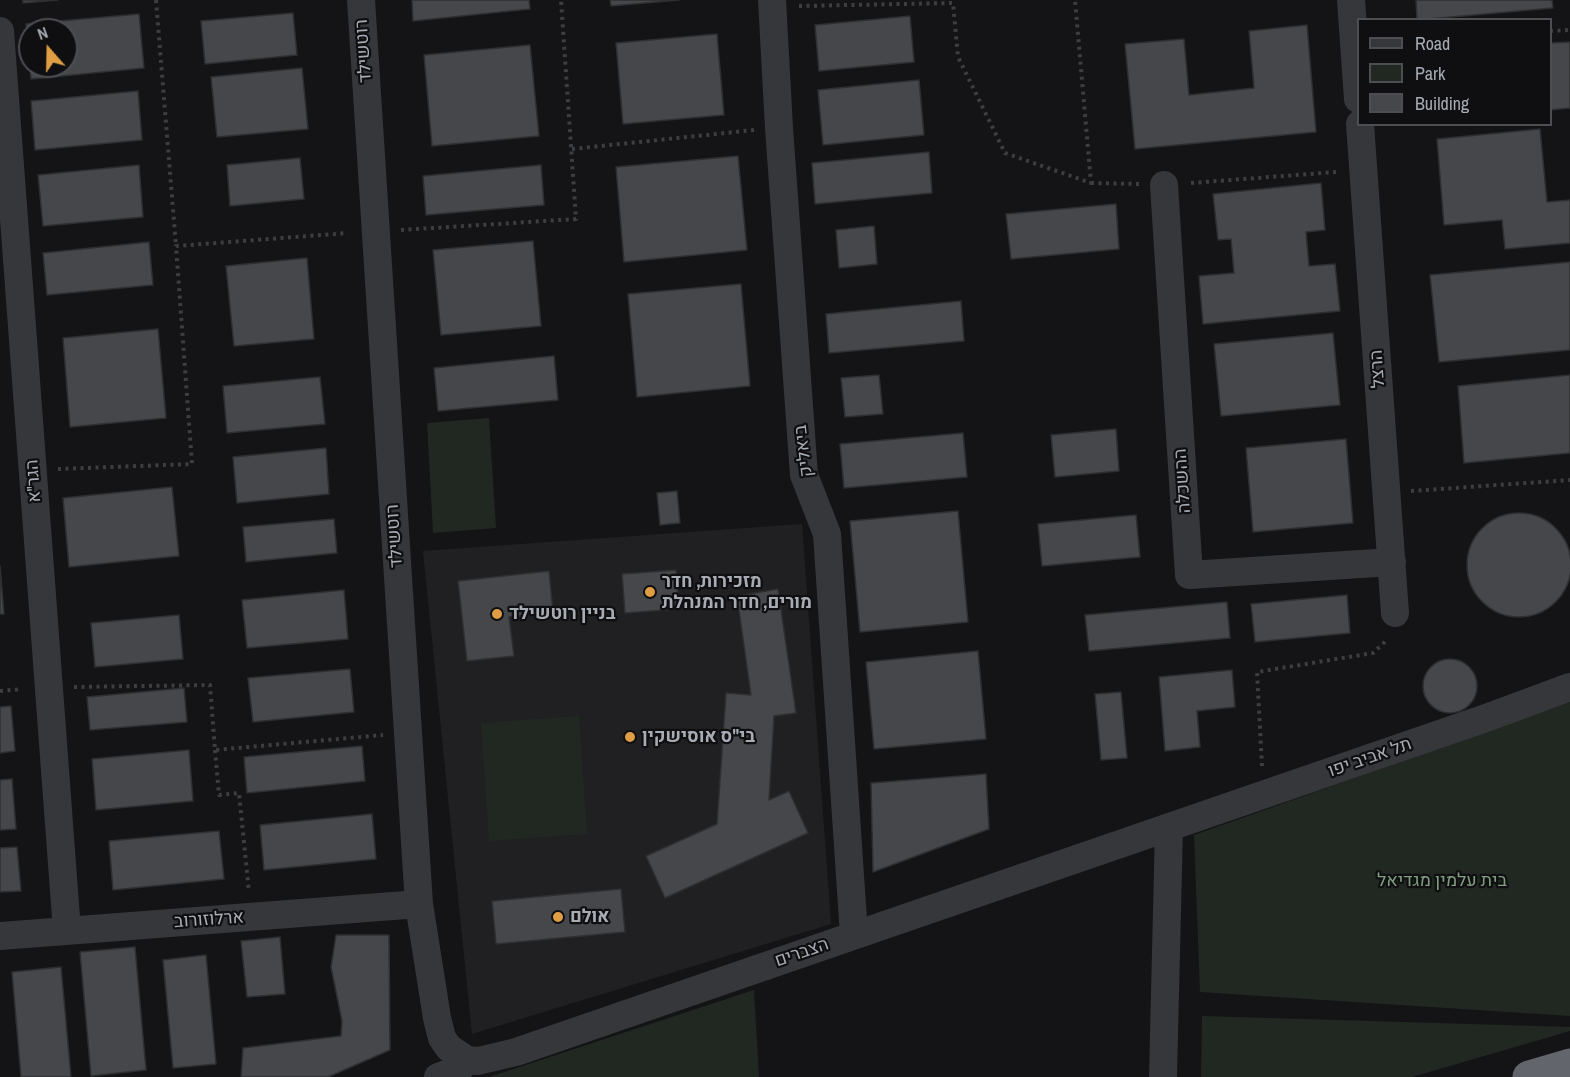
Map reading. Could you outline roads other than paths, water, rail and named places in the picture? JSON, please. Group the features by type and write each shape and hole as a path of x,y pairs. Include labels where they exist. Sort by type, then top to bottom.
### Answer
{"highway":[{"path":"1528,1077 1570,1065"}],"street":[{"name":"רוטשילד","path":"361,0 419,904 442,1038 449,1048 466,1060"},
{"path":"1352,0 1357,71"},
{"name":"ביאליק","path":"772,4 804,475 827,534 854,935"},
{"name":"הגר\"א","path":"0,31 67,931"},
{"name":"הרצל","path":"1360,126 1395,613"},
{"name":"ההשכלה","path":"1164,185 1189,575 1392,562"},
{"name":"תל אביב יפו","path":"1169,827 1570,687"},
{"path":"1163,1077 1169,827"},
{"name":"הצברים","path":"438,1077 461,1067 466,1060 478,1061 516,1052 1169,827"},
{"name":"ארלוזורוב","path":"0,936 419,904"}],"place":[{"name":"מזכירות, חדר מורים, חדר המנהלת","path":"650,592"},
{"name":"בניין רוטשילד","path":"497,614"},
{"name":"בי\"ס אוסישקין","path":"630,737"},
{"name":"אולם","path":"558,917"}],"park label":[{"name":"בית עלמין מגדיאל","path":"1442,881"}]}
